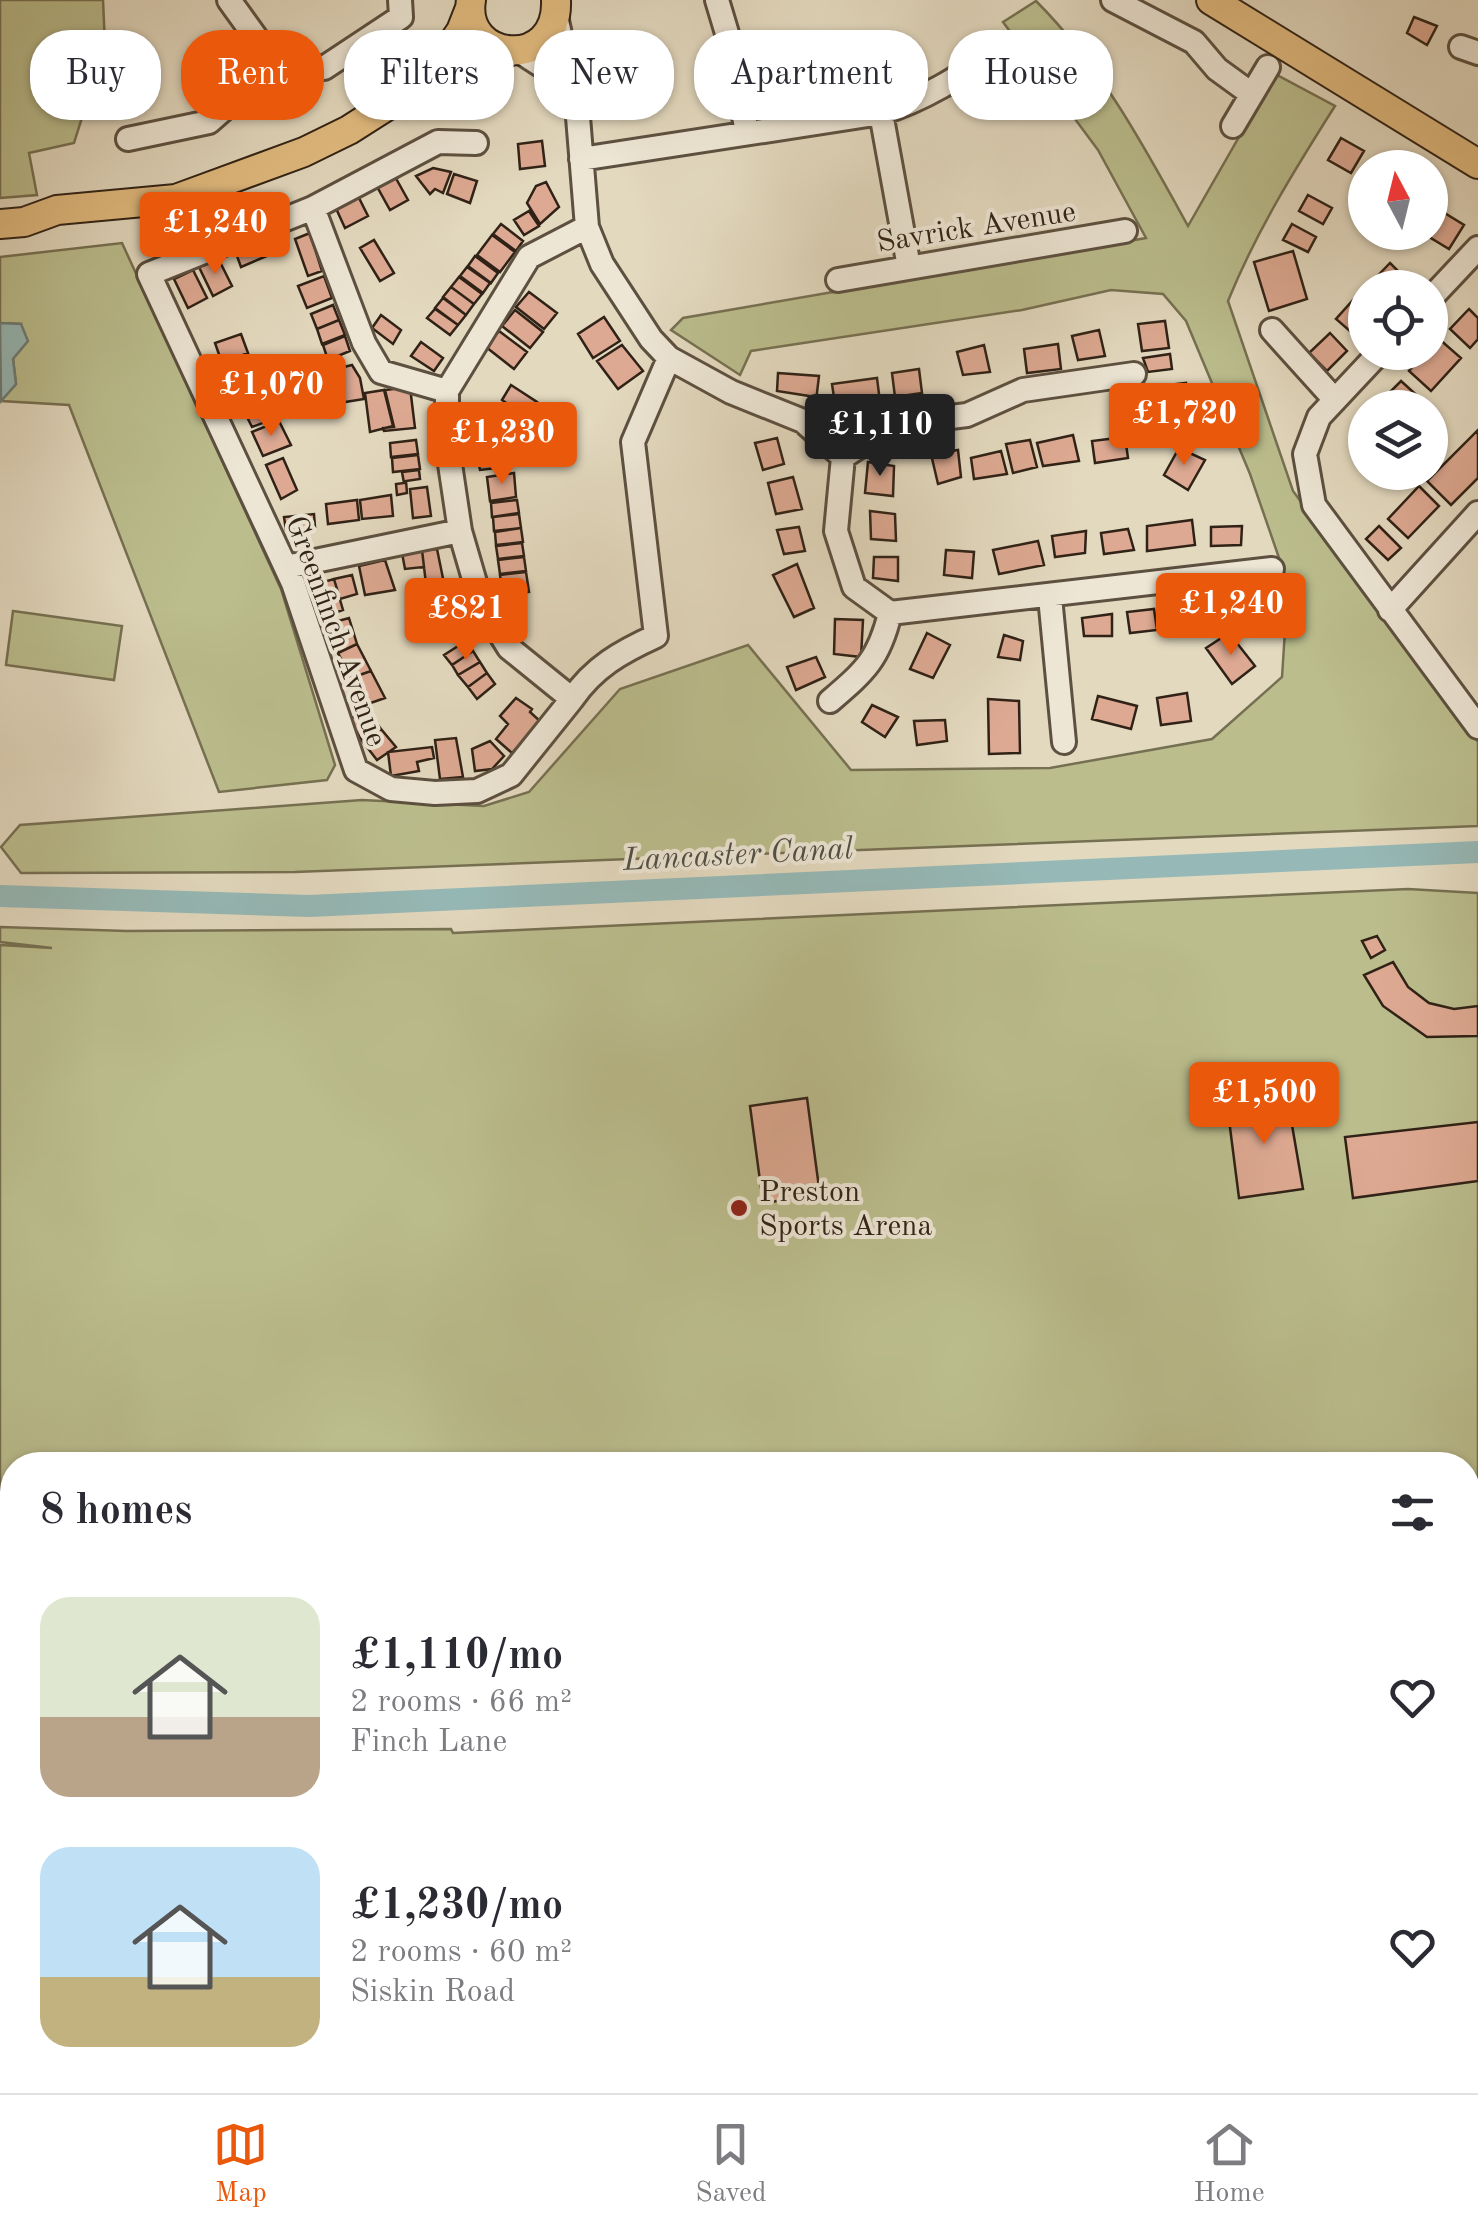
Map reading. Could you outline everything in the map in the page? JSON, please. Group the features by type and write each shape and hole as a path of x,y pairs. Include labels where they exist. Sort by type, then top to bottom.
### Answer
{"main road":[{"path":"1211,0 1478,164"},
{"path":"470,3 478,33 498,49 515,51 543,40 559,7"},
{"path":"461,30 470,3"},
{"path":"0,224 24,222 57,210 176,199 304,152 365,120"}],"street":[{"path":"229,0 251,30"},
{"path":"324,68 401,18 400,0"},
{"path":"717,0 729,40 746,132"},
{"path":"1113,0 1194,42 1216,69 1250,93"},
{"path":"515,51 534,62"},
{"path":"1233,126 1268,67"},
{"path":"128,138 210,120"},
{"path":"576,120 588,227 602,264 651,339 669,358 731,392 803,422 843,457"},
{"path":"582,159 831,120"},
{"path":"882,120 909,268"},
{"name":"Greenfinch Avenue","path":"476,143 438,142 314,208 148,274 286,567 356,770 391,789 435,794 476,792 512,776 589,674 624,650 656,636 633,442 669,358"},
{"path":"314,208 364,342 382,372 447,391"},
{"path":"572,698 509,648 481,603 460,531 447,444 447,391 530,257 588,227"},
{"name":"Savrick Avenue","path":"838,280 1125,231"},
{"path":"1448,280 1478,248"},
{"path":"1272,330 1335,400"},
{"path":"1363,370 1319,417 1305,454 1314,505 1478,727"},
{"path":"843,457 883,431 910,422 967,415 1024,390 1134,374"},
{"path":"843,457 836,531 854,586 890,613 1050,598 1272,569"},
{"path":"1390,610 1478,513"},
{"path":"286,567 460,531"},
{"path":"1050,598 1064,742"},
{"path":"830,701 871,665 883,642 890,613"}],"green space":[{"path":"0,0 103,0 104,30 30,30 30,120 81,120 74,143 29,153 37,195 0,198"},
{"path":"1036,1 1062,30 1009,30 1003,22"},
{"path":"1275,74 1335,106 1264,226 1228,301 1293,491 1478,742 1478,826 295,872 21,873 1,847 20,825 362,800 484,806 529,792 620,689 748,645 851,770 1050,768 1212,739 1282,677 1288,584 1250,474 1186,321 1163,294 1111,290 1022,310 751,351 740,375 671,330 683,318 1146,238 1098,150 1076,120 1113,120 1113,98 1188,226"},
{"path":"122,243 281,589 335,765 327,780 219,792 69,405 1,401 16,384 13,359 21,324 0,323 0,257"},
{"path":"13,611 122,626 114,680 6,665"},
{"name":"Preston Sports Arena","path":"1408,889 1478,893 1478,1452 0,1452 0,945 52,948 0,942 0,927 127,931 451,929 453,933"}],"water":[{"path":"0,323 21,324 28,341 13,359 16,384 1,401"}],"building":[{"path":"1414,17 1437,26 1427,45 1407,33"},
{"path":"1341,138 1362,150 1348,150 1348,171 1328,160"},
{"path":"542,141 545,166 520,169 518,144"},
{"path":"433,168 451,172 443,193 435,189 430,194 416,176"},
{"path":"393,173 408,200 390,210 375,183"},
{"path":"454,174 477,181 470,203 447,194"},
{"path":"546,182 559,207 540,224 527,203 536,186"},
{"path":"356,192 368,216 345,228 334,204"},
{"path":"1308,195 1332,208 1323,224 1299,211"},
{"path":"529,211 539,226 524,235 514,220"},
{"path":"1448,215 1464,225 1448,248"},
{"path":"501,224 523,241 516,251 493,234"},
{"path":"1292,224 1316,237 1308,252 1283,240"},
{"path":"310,233 322,271 308,276 295,239"},
{"path":"259,235 269,255 241,267 233,245"},
{"path":"492,235 515,252 500,272 477,255"},
{"path":"374,240 394,273 380,281 360,248"},
{"path":"1293,251 1307,299 1269,311 1254,262"},
{"path":"475,256 498,273 491,283 468,266"},
{"path":"218,258 232,286 213,296 199,267"},
{"path":"467,267 490,283 483,293 460,276"},
{"path":"193,270 207,298 188,308 174,279"},
{"path":"324,276 332,298 307,308 298,286"},
{"path":"459,277 482,294 474,304 451,287"},
{"path":"451,287 474,304 466,315 443,297"},
{"path":"529,292 557,313 544,329 516,307"},
{"path":"443,298 466,315 458,325 435,308"},
{"path":"333,305 339,320 317,329 311,314"},
{"path":"1348,306 1348,329 1336,319"},
{"path":"435,309 458,325 450,335 427,318"},
{"path":"1469,309 1478,318 1478,339 1470,348 1450,329"},
{"path":"515,310 543,332 530,348 502,326"},
{"path":"381,315 401,330 393,344 372,328"},
{"path":"604,317 620,341 593,358 578,334"},
{"path":"339,320 345,335 322,344 317,329"},
{"path":"1165,321 1169,348 1142,351 1138,324"},
{"path":"1099,330 1105,356 1078,360 1072,336"},
{"path":"499,331 527,352 514,369 486,347"},
{"path":"1330,333 1347,351 1327,371 1309,353"},
{"path":"241,334 248,353 222,363 215,343"},
{"path":"345,336 350,351 328,360 323,345"},
{"path":"421,342 443,358 434,371 411,356"},
{"path":"1058,344 1061,369 1027,373 1024,349"},
{"path":"622,345 643,371 618,389 597,361"},
{"path":"984,345 990,372 963,375 957,352"},
{"path":"1448,347 1461,358 1432,390 1409,371 1448,370"},
{"path":"1170,354 1172,369 1148,372 1143,358"},
{"path":"248,356 258,380 234,390 223,366"},
{"path":"352,365 360,378 364,399 339,403 332,370"},
{"path":"919,369 922,393 895,397 892,373"},
{"path":"778,373 819,376 816,401 809,396 777,391"},
{"path":"877,378 880,402 836,411 832,384"},
{"path":"1401,381 1411,390 1392,390"},
{"path":"259,383 276,418 252,427 235,393"},
{"path":"1186,383 1189,410 1165,413 1159,386"},
{"path":"511,385 537,402 528,418 502,400"},
{"path":"410,387 415,428 384,431 383,428 394,427 385,390"},
{"path":"384,390 393,426 370,432 365,393"},
{"path":"501,405 527,421 518,438 492,420"},
{"path":"1190,413 1195,428 1171,431 1166,416"},
{"path":"279,421 291,445 263,456 252,432"},
{"path":"490,422 516,439 508,455 481,437"},
{"path":"1478,430 1478,478 1451,505 1436,490 1448,490 1448,460"},
{"path":"1073,435 1079,461 1043,466 1037,443"},
{"path":"1125,437 1128,458 1095,463 1092,441"},
{"path":"777,438 784,464 763,470 755,443"},
{"path":"416,440 418,454 391,457 390,443"},
{"path":"481,440 498,451 498,468 480,470 476,451"},
{"path":"1030,440 1037,467 1013,473 1006,444"},
{"path":"1179,448 1205,460 1188,490 1164,475"},
{"path":"958,450 961,477 938,484 931,454"},
{"path":"1001,451 1007,474 974,479 971,458"},
{"path":"418,455 420,469 393,472 392,458"},
{"path":"283,458 297,490 281,499 266,465"},
{"path":"868,462 894,466 893,496 865,493"},
{"path":"419,470 420,479 406,481 407,493 397,495 396,484 404,483 402,472"},
{"path":"514,473 516,497 490,501 487,477"},
{"path":"793,477 802,509 776,514 768,483"},
{"path":"427,487 431,516 413,518 410,489"},
{"path":"1415,490 1423,490 1439,506 1408,538 1388,519"},
{"path":"391,495 393,516 362,519 360,500"},
{"path":"357,500 359,520 328,524 326,504"},
{"path":"517,500 519,513 492,517 491,503"},
{"path":"870,511 895,514 896,541 871,539"},
{"path":"314,514 315,527 286,530 284,517"},
{"path":"519,514 521,528 494,531 493,517"},
{"path":"1192,520 1195,545 1147,551 1147,526"},
{"path":"1242,526 1241,545 1211,546 1211,527"},
{"path":"1379,526 1401,548 1388,560 1366,539"},
{"path":"799,527 805,551 784,554 777,530"},
{"path":"521,528 523,542 496,545 495,532"},
{"path":"1128,529 1134,550 1104,554 1101,533"},
{"path":"1086,531 1085,553 1055,557 1052,536"},
{"path":"1038,541 1044,565 999,574 993,550"},
{"path":"522,543 524,556 498,559 496,546"},
{"path":"437,549 447,598 428,601 422,550"},
{"path":"422,550 424,567 405,569 402,553"},
{"path":"946,550 974,552 972,578 944,575"},
{"path":"524,557 526,571 500,574 498,560"},
{"path":"874,557 898,557 898,581 873,578"},
{"path":"385,560 395,590 365,595 359,566"},
{"path":"797,564 814,608 794,617 773,575"},
{"path":"526,572 529,592 503,595 500,575"},
{"path":"352,575 357,594 340,599 334,579"},
{"path":"334,579 343,610 321,618 309,586"},
{"path":"1201,596 1219,617 1195,633 1179,613"},
{"path":"449,601 454,614 429,623 425,606"},
{"path":"1154,609 1157,630 1130,633 1127,612"},
{"path":"1112,614 1112,636 1084,636 1082,618"},
{"path":"454,616 461,631 438,641 430,624"},
{"path":"349,618 357,644 338,653 331,623"},
{"path":"835,619 863,620 861,657 834,654"},
{"path":"927,633 950,645 933,678 910,669"},
{"path":"1229,633 1255,666 1232,684 1206,648"},
{"path":"1004,635 1023,641 1020,660 998,657"},
{"path":"466,641 473,651 452,665 444,655"},
{"path":"357,644 371,671 351,678 338,653"},
{"path":"473,651 480,662 458,675 452,665"},
{"path":"816,657 825,677 796,690 787,667"},
{"path":"480,662 487,673 468,687 458,675"},
{"path":"371,671 385,698 365,705 351,678"},
{"path":"487,673 495,684 477,699 468,687"},
{"path":"1187,693 1191,721 1161,725 1157,698"},
{"path":"1098,696 1137,706 1131,729 1092,719"},
{"path":"516,698 532,709 530,712 541,722 512,753 496,739 508,724 500,716"},
{"path":"988,699 1019,701 1020,753 989,754"},
{"path":"872,705 898,717 885,737 862,722"},
{"path":"366,709 381,729 363,742 349,720"},
{"path":"945,720 947,741 917,745 914,721"},
{"path":"381,729 396,747 377,760 363,742"},
{"path":"456,738 463,777 440,779 435,740"},
{"path":"490,741 504,756 492,769 475,771 472,749"},
{"path":"432,747 434,758 417,762 419,771 391,776 388,752"},
{"path":"1377,936 1385,950 1371,958 1362,941"},
{"path":"1393,962 1408,987 1429,1003 1454,1009 1478,1006 1478,1036 1427,1037 1383,1006 1364,975"},
{"path":"1287,1096 1303,1189 1239,1198 1227,1104"},
{"path":"807,1098 820,1195 763,1203 750,1106"},
{"path":"1478,1122 1478,1181 1353,1198 1345,1137"}],"waterway":[{"name":"Lancaster Canal","path":"0,896 309,906 1478,852"}],"place":[{"name":"Preston Sports Arena","path":"739,1208"}]}
